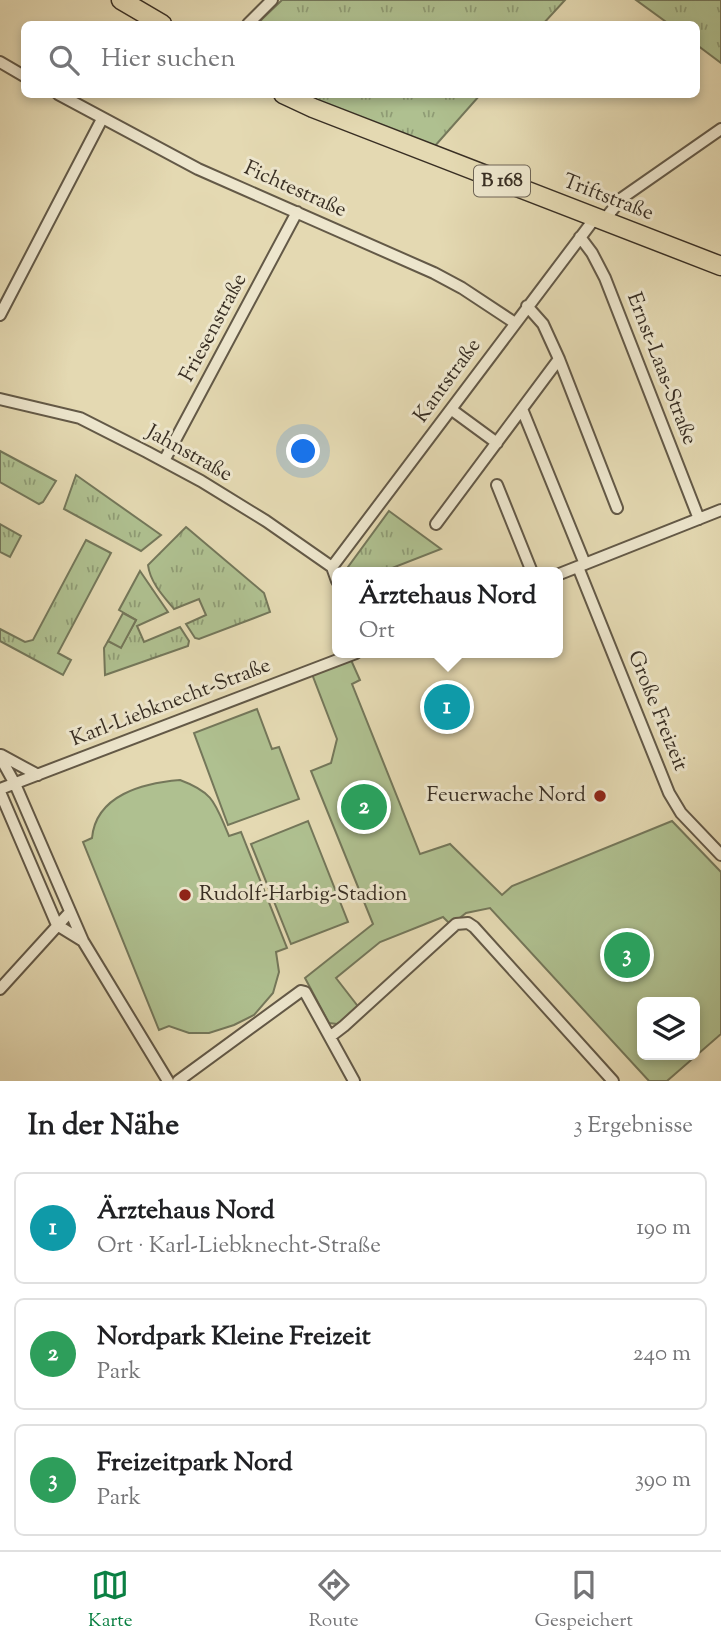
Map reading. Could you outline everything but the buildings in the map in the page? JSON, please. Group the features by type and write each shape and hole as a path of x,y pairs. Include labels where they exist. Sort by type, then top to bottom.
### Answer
{"main road":[{"path":"121,0 157,21"},
{"name":"Triftstraße","path":"293,98 721,267"}],"street":[{"path":"251,21 272,0"},
{"path":"0,62 21,74"},
{"name":"Fichtestraße","path":"65,98 198,169 434,273 514,323"},
{"path":"0,315 102,119"},
{"name":"Kantstraße","path":"332,567 580,237 609,214 622,198 721,129"},
{"name":"Friesenstraße","path":"164,461 297,212"},
{"name":"Ernst-Laas-Straße","path":"580,237 605,278 699,519"},
{"path":"527,306 543,324 559,359 617,508"},
{"path":"436,524 559,359"},
{"name":"Jahnstraße","path":"0,399 80,418 164,461 266,521 332,567"},
{"path":"523,409 582,566"},
{"path":"452,410 497,443"},
{"path":"497,485 530,567"},
{"path":"563,573 721,510"},
{"name":"Große Freizeit","path":"582,566 669,793 681,813 721,855"},
{"name":"Karl-Liebknecht-Straße","path":"0,791 342,658"},
{"path":"0,756 38,775"},
{"path":"0,756 15,784 83,941 168,1081"},
{"path":"0,791 57,925 83,941"},
{"path":"0,989 70,912"},
{"path":"331,1036 456,924 468,923 613,1081"},
{"path":"178,1081 301,991 305,992 331,1036 354,1081"}],"green space":[{"path":"282,0 565,0 546,21 260,21"},
{"path":"636,0 721,0 721,63 700,47 700,21 665,21"},
{"path":"309,98 477,98 434,147"},
{"path":"0,451 56,481 43,502 39,504 0,482"},
{"path":"76,475 161,535 141,551 64,509"},
{"path":"389,511 441,549 395,567 348,567"},
{"path":"0,524 21,536 10,557 0,552"},
{"path":"186,527 264,593 270,612 199,639 195,638 186,624 206,615 199,599 174,609 154,583 148,565"},
{"path":"86,540 111,553 58,653 71,660 63,675 0,641 0,629 25,642 33,640"},
{"path":"140,571 168,612 137,626 144,642 180,627 189,641 188,646 105,675 104,648 108,641 121,647 136,620 119,610"},
{"path":"123,613 136,620 121,648 108,641"},
{"path":"351,660 360,680 352,684 420,854 450,844 502,895 512,886 672,821 721,872 721,1034 700,1052 700,997 637,997 637,1060 691,1060 667,1081 649,1081 490,908 466,913 451,925 443,917 380,942 336,978 360,1009 337,1024 329,1023 305,978 373,924 311,771 331,763 337,739 312,674"},
{"path":"257,709 272,749 279,747 299,799 228,825 194,733"},
{"name":"Rudolf-Harbig-Stadion","path":"180,780 207,795 229,836 241,832 287,948 276,952 279,972 273,993 254,1015 209,1033 189,1033 169,1026 159,1030 83,842 92,838 95,823 102,811 124,794 151,784"},
{"path":"308,821 348,922 291,944 251,844"}],"place":[{"name":"Ärztehaus Nord","path":"447,707"},
{"name":"Feuerwache Nord","path":"600,796"},
{"name":"Nordpark Kleine Freizeit","path":"364,807"},
{"name":"Rudolf-Harbig-Stadion","path":"185,895"},
{"name":"Freizeitpark Nord","path":"627,955"}]}
